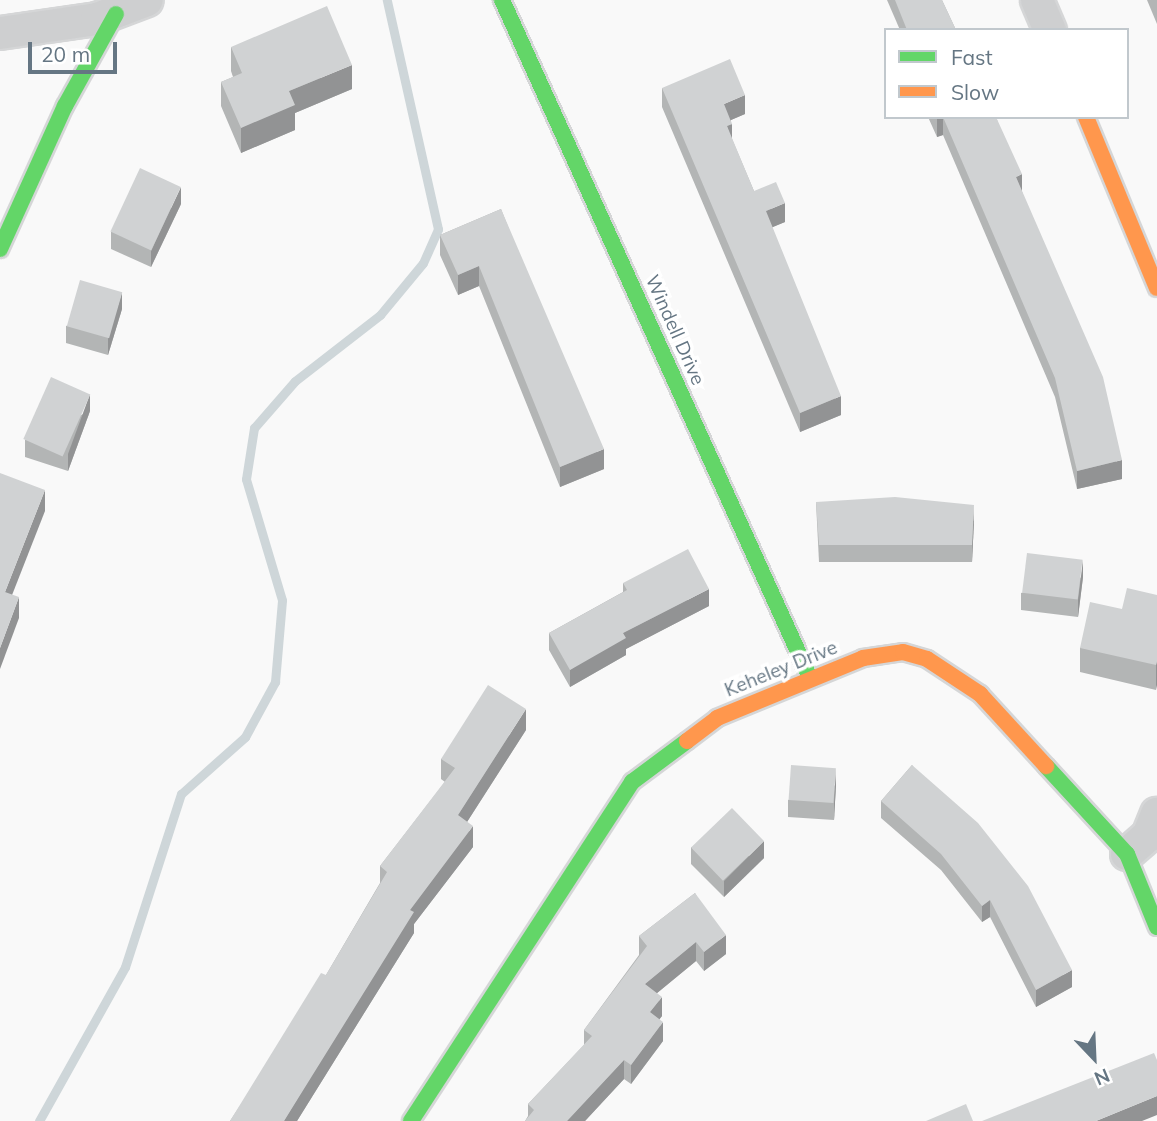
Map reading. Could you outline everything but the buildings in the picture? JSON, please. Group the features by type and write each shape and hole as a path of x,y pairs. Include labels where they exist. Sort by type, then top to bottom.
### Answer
{"street":[{"path":"0,33 116,14 147,0"},
{"name":"Windell Drive","path":"502,0 810,678"},
{"path":"1037,0 1049,28"},
{"path":"0,249 116,14"},
{"path":"1087,119 1157,288"},
{"name":"Keheley Drive","path":"411,1121 632,782 717,718 810,678 876,656 903,652 927,659 980,694 1127,854 1157,927"},
{"path":"1127,854 1148,836 1157,814"}],"waterway":[{"path":"39,1121 125,967 181,794 245,737 275,682 282,600 246,479 254,428 295,381 380,315 423,263 438,229 387,0"}],"traffic: fast":[{"path":"502,0 810,678"},
{"path":"0,249 65,106 116,14"},
{"path":"411,1121 632,782 687,741"},
{"path":"1046,766 1127,854 1157,927"}],"traffic: slow":[{"path":"1087,119 1157,288"},
{"path":"687,741 717,718 863,658 903,652 927,659 980,694 1046,766"}]}
